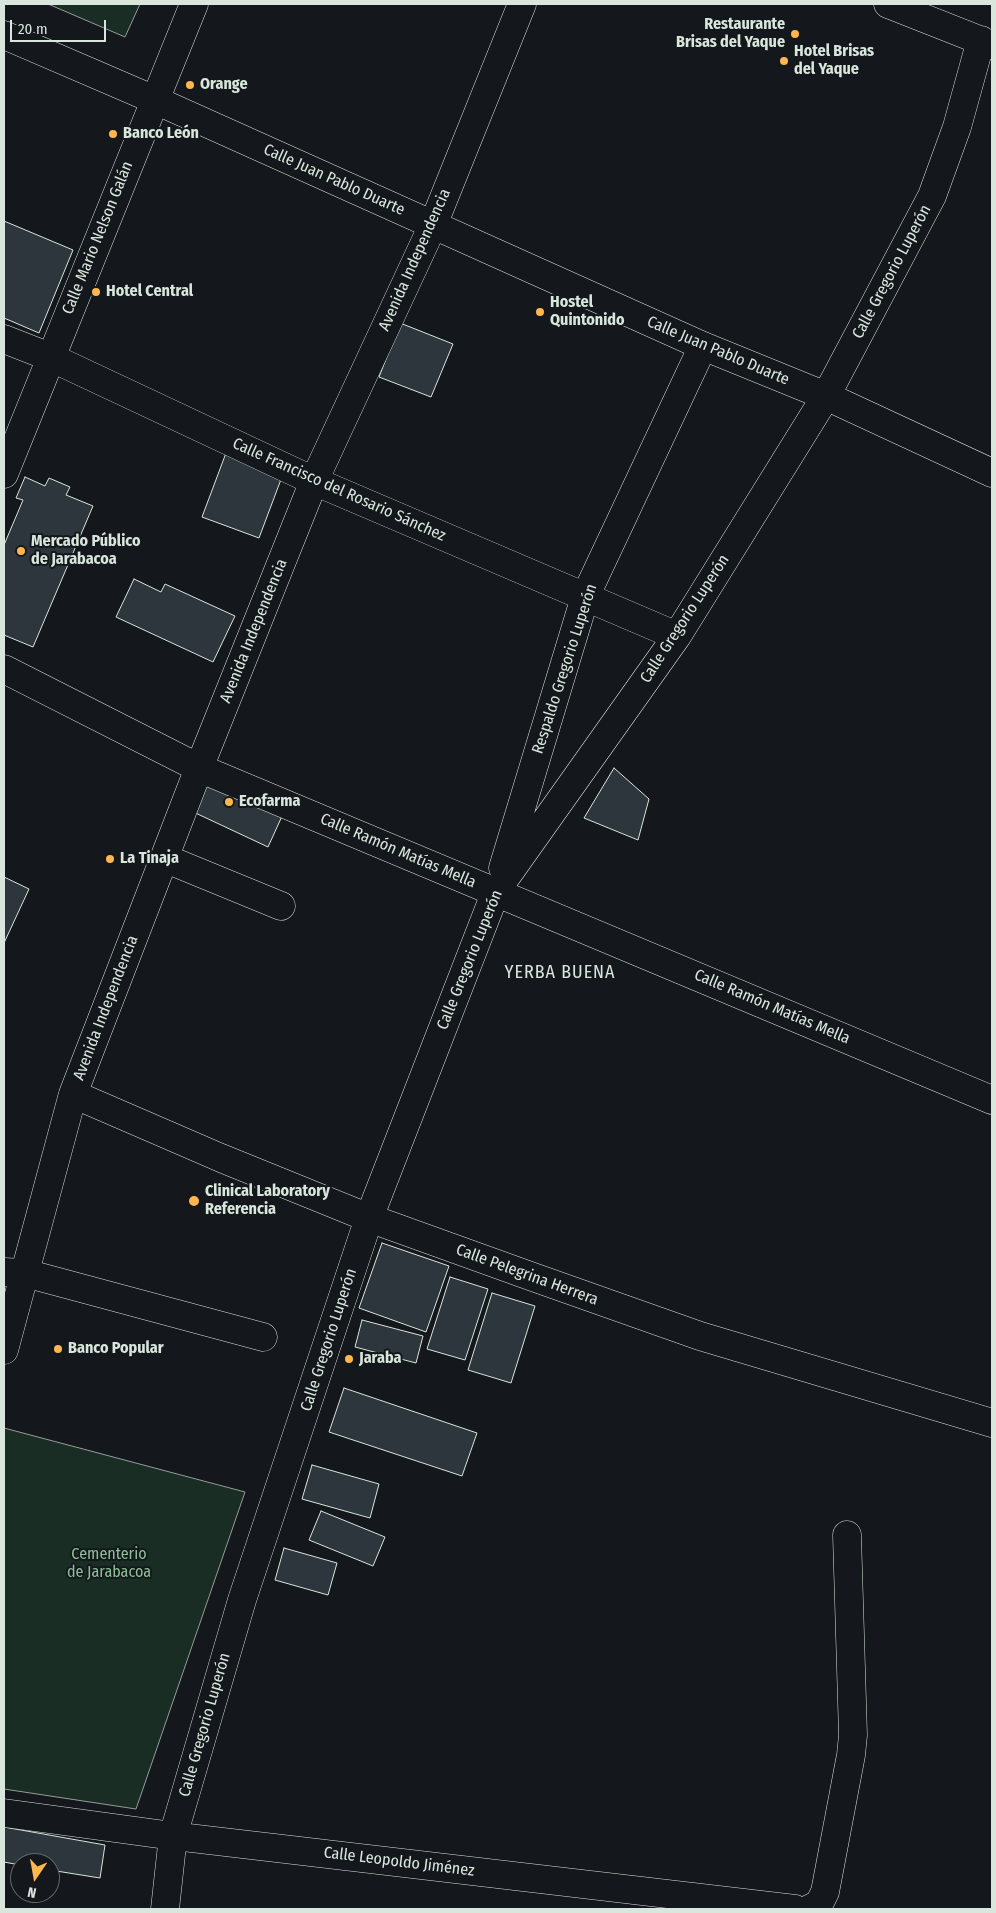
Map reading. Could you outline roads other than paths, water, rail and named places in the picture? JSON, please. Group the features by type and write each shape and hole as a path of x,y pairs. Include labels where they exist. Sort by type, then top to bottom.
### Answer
{"street":[{"name":"Calle Mario Nelson Galán","path":"4,474 194,4"},
{"name":"Avenida Independencia","path":"4,1350 14,1272 73,1094 199,768 314,481 433,225 522,4"},
{"path":"888,4 987,43"},
{"name":"Calle Juan Pablo Duarte","path":"4,35 155,100 703,346 826,396 992,473"},
{"name":"Calle Gregorio Luperón","path":"165,1909 173,1836 242,1600 369,1218 496,891 677,636 826,396 932,196 987,43"},
{"name":"Calle Francisco del Rosario Sánchez","path":"4,339 50,357 314,481 677,636"},
{"name":"Respaldo Gregorio Luperón","path":"496,891 585,597 703,346"},
{"name":"Calle Ramón Matías Mella","path":"4,669 199,768 992,1100"},
{"path":"164,858 281,906"},
{"name":"Calle Pelegrina Herrera","path":"73,1094 221,1158 369,1218 700,1336 992,1423"},
{"path":"14,1272 263,1336"},
{"path":"811,1908 825,1892 851,1755 853,1735 847,1535"},
{"name":"Calle Leopoldo Jiménez","path":"4,1813 173,1836 811,1908"}],"place":[{"name":"Restaurante Brisas del Yaque","path":"795,34"},
{"name":"Hotel Brisas del Yaque","path":"784,61"},
{"name":"Orange","path":"190,85"},
{"name":"Banco León","path":"113,134"},
{"name":"Hotel Central","path":"96,292"},
{"name":"Hostel Quintonido","path":"540,312"},
{"name":"Mercado Público de Jarabacoa","path":"21,551"},
{"name":"Ecofarma","path":"229,802"},
{"name":"La Tinaja","path":"110,859"},
{"name":"Clinical Laboratory Referencia","path":"194,1201"},
{"name":"Banco Popular","path":"58,1349"},
{"name":"Jaraba","path":"349,1359"}],"district":[{"name":"YERBA BUENA","path":"560,973"}],"park label":[{"name":"Cementerio de Jarabacoa","path":"109,1564"}]}
